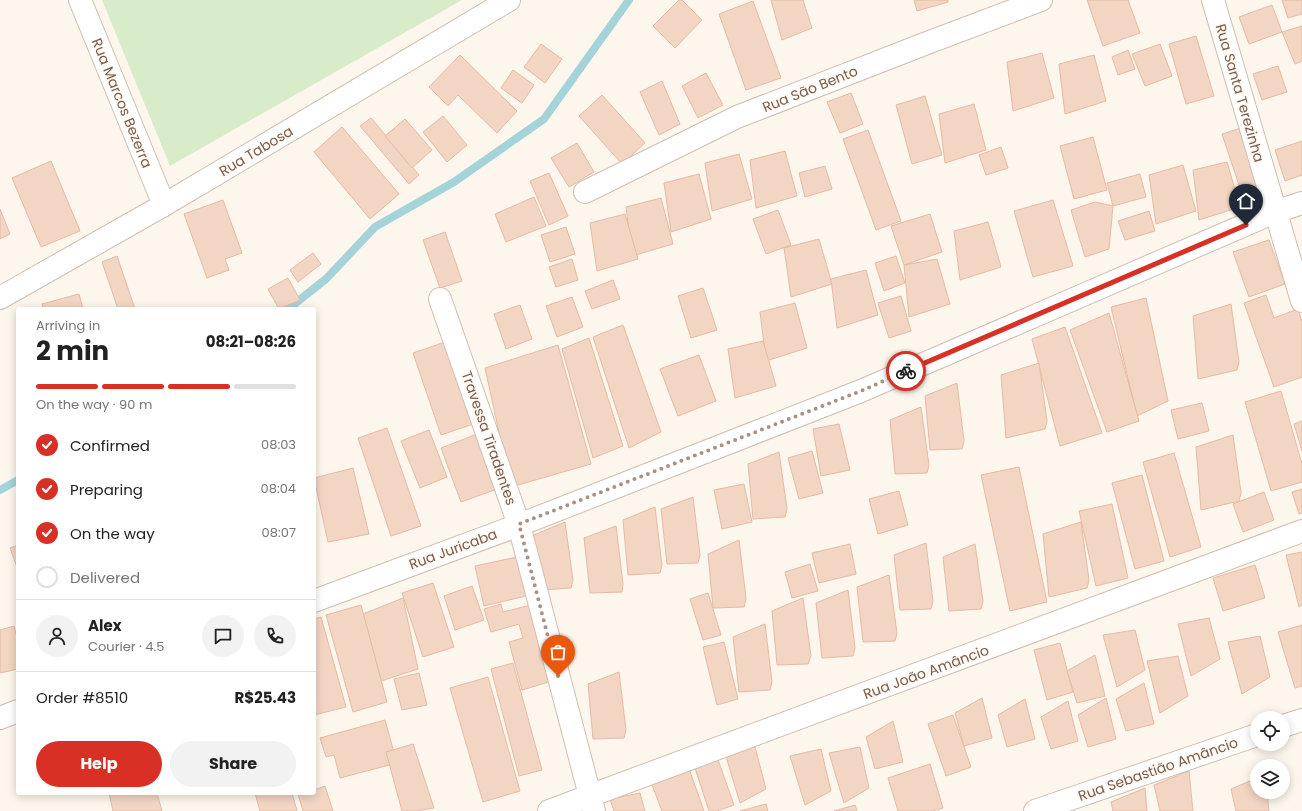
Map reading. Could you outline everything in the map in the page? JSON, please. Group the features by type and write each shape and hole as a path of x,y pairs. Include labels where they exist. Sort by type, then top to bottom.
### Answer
{"street":[{"name":"Rua Marcos Bezerra","path":"80,0 164,205"},
{"name":"Rua Tabosa","path":"0,298 164,205 509,0"},
{"name":"Rua São Bento","path":"585,192 737,118 1041,0"},
{"name":"Rua Santa Terezinha","path":"1213,0 1302,301"},
{"name":"Rua Juricaba","path":"316,600 519,524 861,391 1275,212 1302,203"},
{"name":"Travessa Tiradentes","path":"440,299 519,524 592,804"},
{"name":"Rua João Amâncio","path":"549,811 592,804 1302,531"},
{"path":"0,718 16,712"},
{"path":"1290,724 1302,720"},
{"name":"Rua Sebastião Amâncio","path":"1036,811 1250,737"}],"green space":[{"path":"102,0 462,0 170,166"}],"building":[{"path":"679,0 682,0 702,20 675,48 653,26"},
{"path":"771,0 803,0 812,28 782,40"},
{"path":"914,0 948,0 948,2 917,11"},
{"path":"1087,0 1128,0 1140,33 1103,46"},
{"path":"1282,0 1302,0 1302,14 1288,18"},
{"path":"753,1 781,78 746,90 719,14"},
{"path":"1272,5 1282,32 1249,44 1239,17"},
{"path":"1302,26 1302,61 1295,64 1282,32"},
{"path":"1196,36 1214,96 1186,104 1169,44"},
{"path":"541,44 562,59 545,83 524,67"},
{"path":"1160,44 1172,76 1145,86 1132,54"},
{"path":"1128,50 1135,69 1118,75 1112,57"},
{"path":"1042,53 1054,98 1013,111 1007,62"},
{"path":"460,55 517,111 497,133 458,95 448,106 429,87"},
{"path":"1094,55 1106,101 1065,114 1059,64"},
{"path":"1278,66 1287,92 1262,100 1253,74"},
{"path":"513,70 534,85 522,103 501,88"},
{"path":"706,73 723,105 698,118 682,86"},
{"path":"662,81 680,124 659,135 640,92"},
{"path":"851,93 863,124 840,133 827,102"},
{"path":"602,95 645,143 622,164 579,116"},
{"path":"925,96 942,155 912,164 896,105"},
{"path":"974,104 986,150 945,163 939,114"},
{"path":"443,116 467,145 447,162 423,132"},
{"path":"371,118 419,175 409,184 360,126"},
{"path":"405,119 432,150 412,168 385,136"},
{"path":"342,127 399,194 370,219 314,152"},
{"path":"1241,128 1263,193 1244,200 1222,134"},
{"path":"868,130 901,221 876,230 843,139"},
{"path":"1093,137 1107,190 1074,199 1060,146"},
{"path":"1302,141 1302,175 1285,181 1275,150"},
{"path":"577,143 594,172 569,187 551,158"},
{"path":"1001,147 1008,168 986,175 979,155"},
{"path":"785,151 797,196 756,208 750,160"},
{"path":"739,154 752,199 712,211 705,163"},
{"path":"51,161 80,231 41,247 12,178"},
{"path":"1227,162 1240,207 1199,220 1193,170"},
{"path":"1183,165 1196,211 1156,224 1149,175"},
{"path":"825,166 832,189 805,197 799,173"},
{"path":"549,173 568,216 549,225 530,181"},
{"path":"699,174 711,219 671,232 664,183"},
{"path":"1140,174 1146,197 1113,206 1107,183"},
{"path":"534,197 546,226 506,242 495,214"},
{"path":"661,198 673,244 632,256 626,207"},
{"path":"223,200 242,253 225,259 229,270 207,278 184,214"},
{"path":"1053,200 1073,266 1033,277 1014,211"},
{"path":"1095,202 1113,206 1109,249 1085,257 1071,210"},
{"path":"0,209 10,234 0,239"},
{"path":"778,210 791,245 766,254 753,219"},
{"path":"1149,211 1155,231 1125,240 1118,221"},
{"path":"625,214 638,259 597,271 590,223"},
{"path":"930,214 942,252 904,265 891,226"},
{"path":"988,222 1001,267 960,280 954,231"},
{"path":"566,227 575,254 550,262 541,235"},
{"path":"445,232 462,281 440,288 423,240"},
{"path":"819,239 832,284 791,297 784,248"},
{"path":"1269,240 1285,284 1249,297 1233,252"},
{"path":"313,253 321,264 298,282 290,270"},
{"path":"117,256 134,307 117,307 102,262"},
{"path":"896,256 905,283 884,291 875,263"},
{"path":"572,259 578,280 556,287 549,267"},
{"path":"937,259 950,304 909,317 904,265"},
{"path":"866,270 878,315 837,328 831,279"},
{"path":"288,278 300,300 284,307 278,307 268,289"},
{"path":"613,280 620,299 592,309 585,291"},
{"path":"703,288 717,330 691,338 678,296"},
{"path":"79,294 82,307 43,307 42,304"},
{"path":"1266,295 1274,318 1298,309 1302,322 1302,377 1274,387 1244,303"},
{"path":"901,296 911,331 889,338 878,303"},
{"path":"572,297 583,327 557,337 546,306"},
{"path":"1146,298 1168,401 1137,416 1111,307"},
{"path":"795,303 807,348 766,361 760,312"},
{"path":"1231,304 1239,362 1237,370 1198,379 1193,316"},
{"path":"520,305 532,339 506,349 494,314"},
{"path":"1109,313 1139,421 1107,432 1070,330"},
{"path":"623,325 661,432 629,448 593,337"},
{"path":"1065,327 1102,433 1060,446 1032,339"},
{"path":"589,338 623,446 593,458 562,349"},
{"path":"451,340 479,422 441,435 413,353"},
{"path":"763,341 776,386 735,398 728,349"},
{"path":"558,345 591,464 511,487 485,368"},
{"path":"699,355 716,401 678,416 660,369"},
{"path":"1039,363 1047,421 1045,429 1006,438 1001,375"},
{"path":"957,383 964,441 962,449 930,450 925,396"},
{"path":"1281,391 1302,464 1302,482 1271,491 1245,402"},
{"path":"1202,403 1209,431 1178,439 1171,410"},
{"path":"921,407 929,465 927,473 895,474 890,420"},
{"path":"1302,421 1302,451 1294,424"},
{"path":"839,424 850,470 821,476 813,429"},
{"path":"387,428 421,526 391,536 358,438"},
{"path":"429,430 447,477 420,488 401,441"},
{"path":"477,434 497,489 461,502 441,448"},
{"path":"1233,435 1241,493 1239,501 1201,510 1196,447"},
{"path":"812,451 823,493 799,499 788,458"},
{"path":"779,452 787,509 785,517 753,519 748,464"},
{"path":"1174,453 1201,547 1170,557 1143,462"},
{"path":"1019,467 1047,602 1010,611 981,475"},
{"path":"353,468 369,534 328,542 316,487 316,477"},
{"path":"1142,475 1164,561 1135,569 1112,483"},
{"path":"744,484 752,522 722,529 714,490"},
{"path":"1302,489 1302,513 1299,514 1292,492"},
{"path":"899,491 908,525 878,534 869,499"},
{"path":"1264,492 1274,520 1243,532 1233,504"},
{"path":"693,497 700,555 698,563 667,564 661,509"},
{"path":"1112,504 1128,578 1096,586 1079,511"},
{"path":"655,507 662,565 660,573 628,575 623,520"},
{"path":"565,522 573,580 571,588 540,590 534,535"},
{"path":"1081,522 1089,580 1087,588 1049,597 1043,534"},
{"path":"616,526 623,584 622,592 590,593 584,538"},
{"path":"739,540 746,599 744,607 713,608 708,554"},
{"path":"926,543 933,601 931,609 900,610 894,555"},
{"path":"850,544 856,574 819,583 812,553"},
{"path":"975,544 983,601 981,609 949,611 943,557"},
{"path":"16,546 16,564 10,548"},
{"path":"1302,552 1302,605 1299,607 1286,555"},
{"path":"517,557 526,596 484,606 475,566"},
{"path":"810,564 818,591 792,598 785,572"},
{"path":"1255,565 1265,598 1223,611 1213,578"},
{"path":"889,575 897,633 895,641 863,642 857,587"},
{"path":"433,583 454,647 423,657 402,593"},
{"path":"472,586 484,620 455,630 444,596"},
{"path":"848,590 855,648 853,656 822,658 816,603"},
{"path":"708,593 721,635 703,640 690,599"},
{"path":"403,598 418,669 381,681 363,614"},
{"path":"803,598 811,656 808,664 777,665 772,611"},
{"path":"501,604 503,612 531,605 552,681 522,690 509,642 523,638 519,624 491,632 484,609"},
{"path":"361,605 387,702 353,712 326,615"},
{"path":"321,617 346,707 316,714 316,618"},
{"path":"1209,618 1220,659 1191,676 1178,624"},
{"path":"765,624 772,682 770,690 739,692 733,637"},
{"path":"1302,625 1302,686 1295,688 1278,632"},
{"path":"14,626 16,634 16,669 0,673 0,630"},
{"path":"1135,630 1145,670 1117,687 1103,635"},
{"path":"1260,636 1270,677 1242,694 1228,642"},
{"path":"724,642 738,699 717,705 703,647"},
{"path":"1060,643 1073,692 1047,700 1034,650"},
{"path":"1095,655 1105,696 1077,703 1067,671"},
{"path":"1178,656 1188,696 1160,713 1147,661"},
{"path":"513,663 542,770 519,776 491,669"},
{"path":"619,672 626,730 624,738 593,739 588,684"},
{"path":"419,673 427,705 402,710 394,679"},
{"path":"488,677 520,791 483,802 450,688"},
{"path":"1144,683 1154,724 1126,731 1116,699"},
{"path":"982,698 992,738 964,746 955,713"},
{"path":"1106,698 1116,739 1088,747 1078,715"},
{"path":"1025,699 1035,739 1007,747 998,715"},
{"path":"1068,701 1078,741 1051,749 1041,717"},
{"path":"953,715 971,767 946,776 928,724"},
{"path":"385,720 397,763 340,778 334,755 326,757 320,738"},
{"path":"893,721 903,762 875,769 866,737"},
{"path":"413,744 434,808 416,811 402,811 386,752"},
{"path":"755,747 766,789 740,803 725,753"},
{"path":"860,747 869,788 844,803 829,753"},
{"path":"821,749 831,791 805,805 790,756"},
{"path":"716,754 734,805 717,811 709,811 693,762"},
{"path":"687,763 704,811 662,811 649,777"},
{"path":"930,764 943,808 933,811 898,811 888,778"},
{"path":"1189,771 1193,811 1160,811 1154,785"},
{"path":"1250,781 1250,799 1268,799 1269,811 1236,811 1231,789"},
{"path":"325,786 333,811 303,811 298,795 316,795 316,789"},
{"path":"1145,788 1147,811 1113,811 1111,802"},
{"path":"640,793 645,811 614,811 610,799"},
{"path":"109,795 158,795 162,811 113,811"},
{"path":"256,795 293,795 297,811 260,811"},
{"path":"766,804 768,811 740,811"},
{"path":"855,805 857,811 834,811"}],"waterway":[{"path":"291,307 326,279 375,227 454,182 544,119 629,0"},
{"path":"0,490 16,481"}],"way so far":[{"path":"558,676 519,524 861,391 906,371"}],"route":[{"path":"906,371 1246,225"}]}
